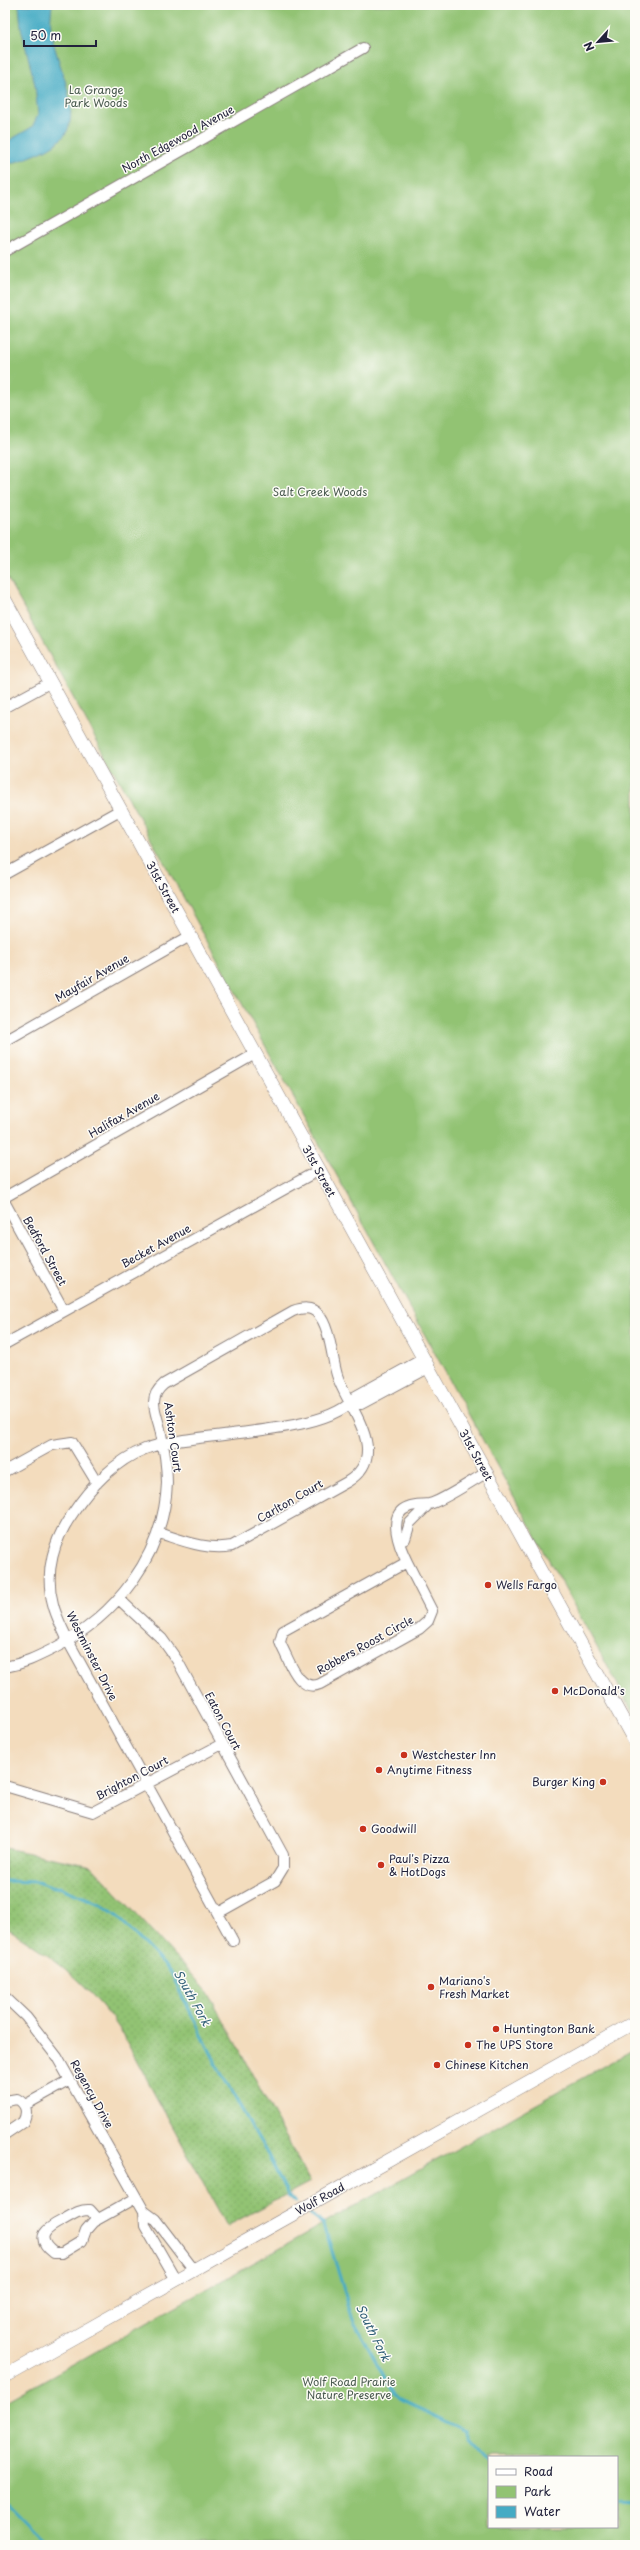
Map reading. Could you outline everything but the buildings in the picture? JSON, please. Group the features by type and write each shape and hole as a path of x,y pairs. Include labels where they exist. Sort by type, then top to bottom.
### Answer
{"main road":[{"name":"31st Street","path":"5,600 635,1742"},
{"name":"Wolf Road","path":"5,2376 635,2022"}],"street":[{"name":"North Edgewood Avenue","path":"5,251 363,48"},
{"path":"5,707 51,682"},
{"path":"5,874 120,810"},
{"name":"Mayfair Avenue","path":"5,1041 190,936"},
{"name":"Halifax Avenue","path":"5,1197 255,1054"},
{"name":"Becket Avenue","path":"5,1344 319,1170"},
{"name":"Bedford Street","path":"5,1203 64,1311"},
{"name":"Ashton Court","path":"5,1667 26,1662 68,1641 120,1600 146,1562 159,1533 167,1484 164,1444 154,1403 160,1387 302,1308 315,1310 322,1319 338,1377 351,1404"},
{"name":"Westminster Drive","path":"233,1941 68,1641 53,1605 50,1566 54,1547 65,1524 97,1483 125,1460 144,1449 209,1436 289,1426 324,1417 351,1404 356,1396 426,1363"},
{"name":"Carlton Court","path":"159,1533 199,1545 223,1548 232,1546 353,1479 366,1456 367,1436 351,1404"},
{"path":"5,1471 52,1445 72,1442 97,1483"},
{"name":"Robbers Roost Circle","path":"401,1541 405,1539 410,1523 429,1504 486,1473"},
{"name":"Robbers Roost Circle","path":"406,1562 283,1632 280,1642 301,1683 310,1686 320,1684 419,1629 428,1622 432,1611 406,1562 396,1524 399,1513 407,1507 429,1504"},
{"name":"Eaton Court","path":"120,1600 162,1639 176,1660 283,1855 283,1868 275,1881 218,1913"},
{"name":"Brighton Court","path":"5,1786 92,1812 222,1744"},
{"name":"Regency Drive","path":"5,1997 43,2038 70,2080 144,2211 155,2219 194,2270"},
{"path":"25,2105 70,2080"},
{"path":"5,2101 12,2098 25,2105"},
{"path":"5,2134 23,2122 26,2115 25,2105"},
{"path":"98,2219 90,2210 76,2212 48,2228 44,2234 44,2240 50,2250 54,2253 62,2253 82,2242 86,2230 98,2219 136,2198"},
{"name":"Regency Drive","path":"144,2211 146,2226 176,2280"}],"green space":[{"name":"Salt Creek Woods","path":"5,5 635,5 635,1716 5,574"},
{"path":"5,1848 92,1866 208,1992 310,2182 227,2226 119,2028 82,1984 53,1959 5,1927"},
{"name":"Wolf Road Prairie Nature Preserve","path":"635,2049 635,2545 5,2545 5,2402"}],"water":[{"path":"19,5 52,5 51,30 68,93 71,118 68,129 58,142 41,152 5,165 5,143 32,127 38,115 35,85 21,28"}],"waterway":[{"name":"South Fork","path":"5,1881 37,1882 54,1888 59,1887 100,1904 119,1918 170,1971 222,2075 268,2155 288,2195 296,2202"},
{"name":"South Fork","path":"310,2214 324,2225 353,2320 394,2394 399,2399 466,2431 470,2441 488,2461"},
{"path":"5,2500 49,2545"},
{"name":"South Fork","path":"618,2500 635,2501"}],"place":[{"name":"Wells Fargo","path":"488,1585"},
{"name":"McDonald's","path":"555,1691"},
{"name":"Westchester Inn","path":"404,1755"},
{"name":"Anytime Fitness","path":"379,1770"},
{"name":"Burger King","path":"603,1782"},
{"name":"Goodwill","path":"363,1829"},
{"name":"Paul's Pizza & HotDogs","path":"381,1865"},
{"name":"Mariano's Fresh Market","path":"431,1987"},
{"name":"Huntington Bank","path":"496,2029"},
{"name":"The UPS Store","path":"468,2045"},
{"name":"Chinese Kitchen","path":"437,2065"}],"park label":[{"name":"La Grange Park Woods","path":"96,96"}]}
